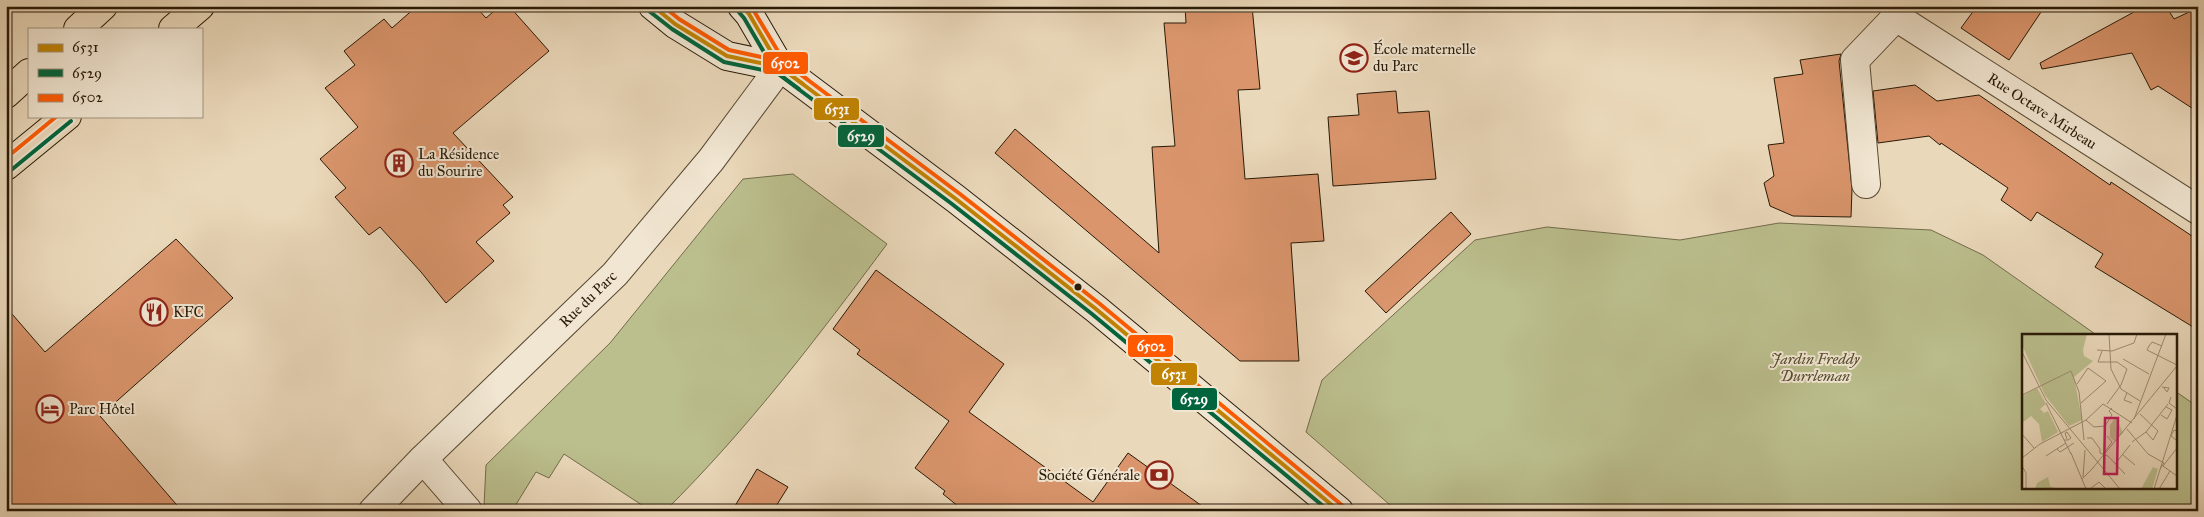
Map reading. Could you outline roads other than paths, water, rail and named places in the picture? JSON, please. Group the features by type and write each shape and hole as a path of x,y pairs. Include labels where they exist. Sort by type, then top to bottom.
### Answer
{"main road":[{"path":"79,28 103,6"},
{"path":"174,28 200,6"},
{"path":"6,94 28,74"},
{"path":"6,166 65,118"}],"street":[{"path":"653,6 675,24 726,56 780,67"},
{"path":"742,6 750,14 780,67 948,193 1096,309 1339,511"},
{"path":"1866,184 1855,60 1895,12"},
{"name":"Rue Octave Mirbeau","path":"1895,12 2198,210"},
{"name":"Rue du Parc","path":"373,511 423,459 615,274 711,160 780,67"},
{"path":"423,459 468,511"}],"place":[{"name":"École maternelle du Parc","path":"1354,58"},
{"name":"La Résidence du Sourire","path":"399,163"},
{"name":"KFC","path":"154,312"},
{"name":"Parc Hôtel","path":"50,409"},
{"name":"Société Générale","path":"1159,475"}],"park label":[{"name":"Jardin Freddy Durrleman","path":"1815,368"}]}
